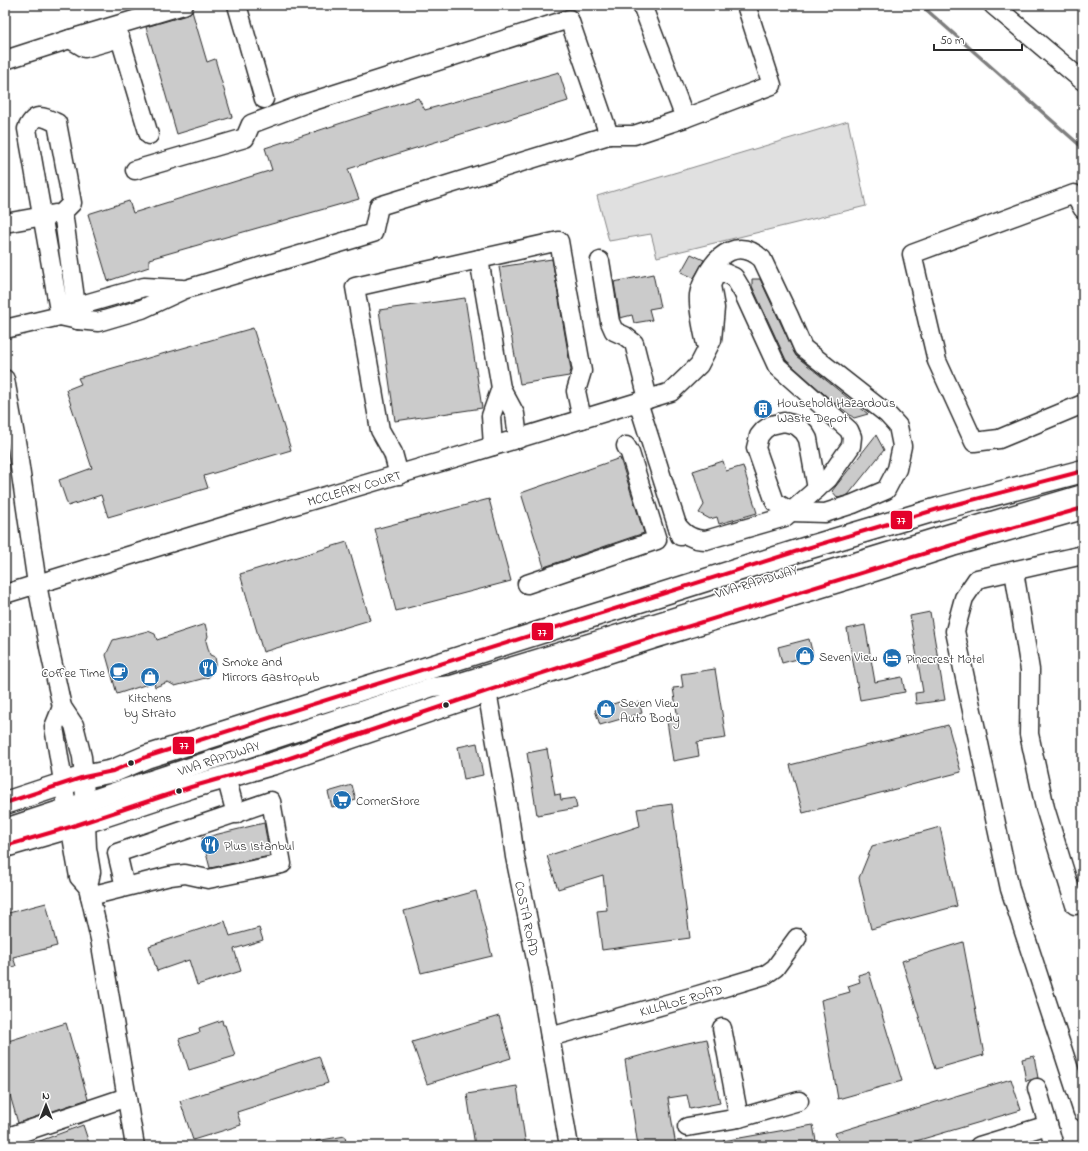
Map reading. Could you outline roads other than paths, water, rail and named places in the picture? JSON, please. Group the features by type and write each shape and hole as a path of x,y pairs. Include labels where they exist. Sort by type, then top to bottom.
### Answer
{"main road":[{"path":"5,803 84,777 113,771 146,757 804,549 938,509 1083,471"},
{"path":"5,846 77,815 191,787 275,763 487,691 654,637 952,545 1083,508"}],"street":[{"path":"5,60 184,5"},
{"path":"238,5 264,99"},
{"path":"642,5 685,118"},
{"path":"78,320 85,304 144,287 183,290 373,233 378,206 609,135 634,135 685,118 772,85 746,5"},
{"path":"993,5 1083,81"},
{"path":"135,170 245,138 251,124 304,104 569,19 609,135"},
{"path":"70,39 85,48 120,38 149,135"},
{"path":"5,224 43,216 63,212 72,203 57,123 38,117 32,120 27,129 43,216 60,316"},
{"path":"1083,209 1074,194 912,254 937,361 974,442 999,439 1083,404"},
{"path":"63,212 78,320"},
{"path":"398,475 393,453 380,430 355,287 559,241 582,371 576,391 582,419"},
{"path":"600,261 610,322 614,331 634,343 643,400 682,544 692,549 708,550 782,528 853,504 886,490 897,469 902,446 898,426 887,414 803,348 762,259 755,253 744,249 734,250 723,255 710,268 699,294 703,331 707,348"},
{"path":"479,259 501,388 515,414 518,439"},
{"path":"678,525 683,532 690,537 698,540 706,540 785,517 828,479 851,446 852,437 849,430 777,366 734,277 725,273 715,276 711,285 715,308 714,329 712,340 707,348"},
{"path":"5,329 60,316 78,320"},
{"name":"MCCLEARY COURT","path":"5,594 241,521 671,392 699,365 707,348"},
{"path":"5,379 11,449 62,707 74,725 82,757 84,777 77,815 79,877 89,891 100,939 135,1146"},
{"path":"493,446 491,416 501,388"},
{"path":"817,489 808,439 804,432 792,424 784,422 764,430 759,436 756,448 775,502 791,512 825,513"},
{"path":"527,584 657,540 630,453 626,446"},
{"name":"VIVA RAPIDWAY","path":"433,687 451,674 783,572 1083,485"},
{"name":"VIVA RAPIDWAY","path":"5,828 77,815 433,687 451,685 1083,494"},
{"path":"1083,555 977,579 964,598 956,631 1010,890 1083,1112"},
{"path":"1014,571 1030,670 1029,734 1045,808 1075,905"},
{"name":"COSTA ROAD","path":"487,691 515,857 539,974 569,1146"},
{"path":"62,707 54,726 63,784 77,815"},
{"path":"226,777 236,814"},
{"path":"89,891 125,887 170,876 185,874 208,880 282,864 271,801 117,854 125,887"},
{"name":"KILLALOE ROAD","path":"550,1037 696,996 765,974 775,968 797,938"},
{"path":"722,1028 739,1118"},
{"path":"1037,1088 1054,1146"},
{"path":"5,1138 127,1097"},
{"path":"687,1127 739,1118 799,1101"},
{"path":"979,1146 1048,1125"}],"waterway":[{"path":"921,5 1083,148"}],"place":[{"name":"Household Hazardous Waste Depot","path":"763,409"},
{"name":"Seven View","path":"805,656"},
{"name":"Pinecrest Motel","path":"892,658"},
{"name":"Smoke and Mirrors Gastropub","path":"208,668"},
{"name":"Coffee Time","path":"119,672"},
{"name":"Kitchens by Strato","path":"150,677"},
{"name":"Seven View Auto Body","path":"606,709"},
{"name":"CornerStore","path":"342,800"},
{"name":"Plus Istanbul","path":"210,845"}]}
